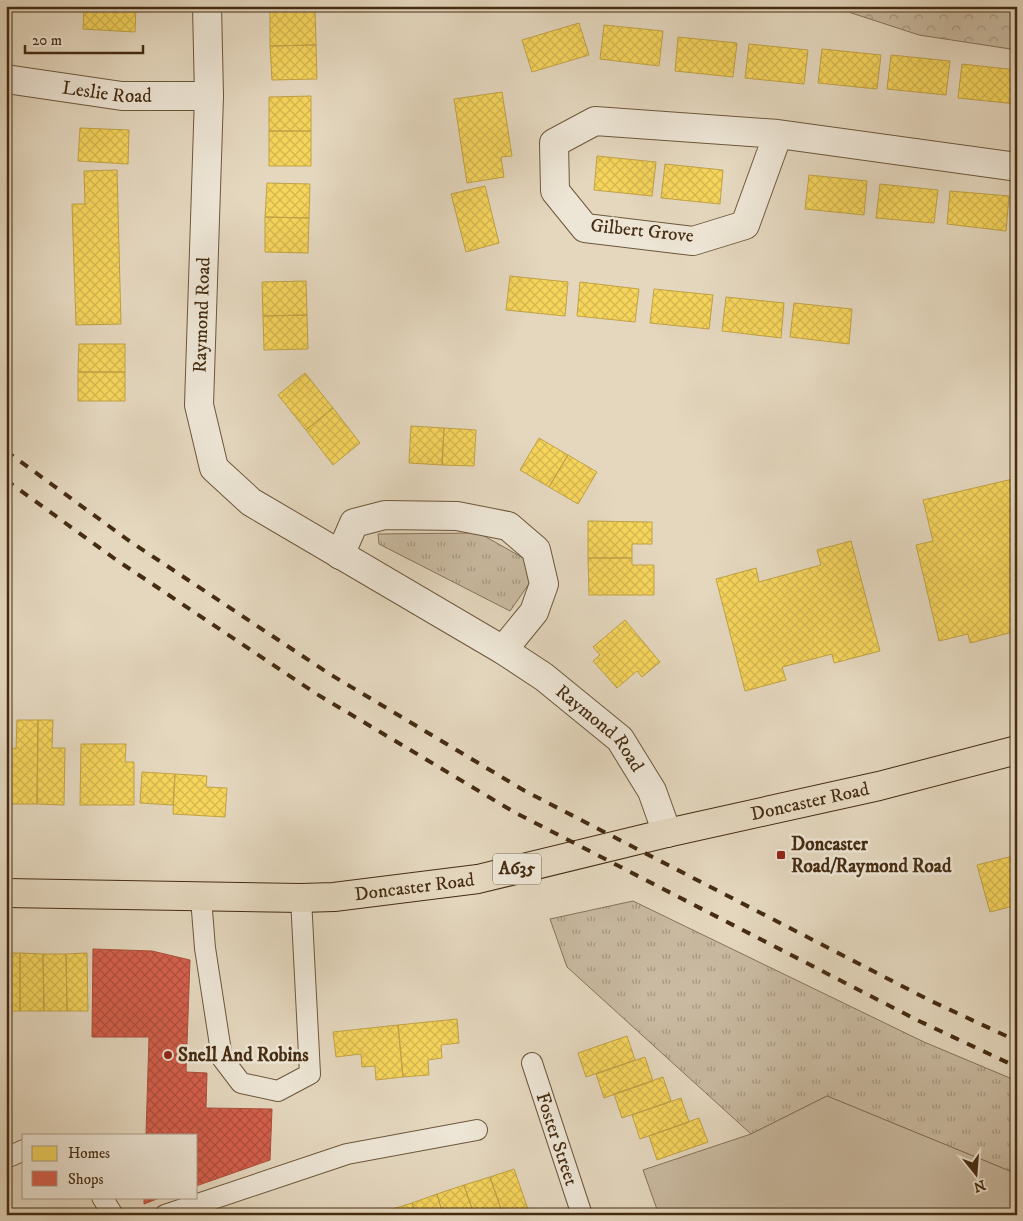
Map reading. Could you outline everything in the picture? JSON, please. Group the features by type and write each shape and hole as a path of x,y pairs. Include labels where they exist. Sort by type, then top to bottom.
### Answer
{"highway":[{"name":"Doncaster Road","path":"6,893 201,898 301,898 334,897 478,879 667,833 879,786 1017,750"}],"street":[{"name":"Raymond Road","path":"207,6 209,96 199,405 214,468 251,502 503,650 544,677 620,739 652,791 667,833"},
{"name":"Leslie Road","path":"6,79 122,96 209,96"},
{"name":"Gilbert Grove","path":"778,134 745,225 693,241 585,228 555,192 554,143 594,121 778,134 1017,166"},
{"path":"340,555 354,523 386,514 457,516 508,526 536,550 544,584 534,612 503,650"}],"lane":[{"path":"201,898 205,948 222,1058 241,1083 278,1091 310,1074 301,898"},
{"name":"Foster Street","path":"532,1063 582,1215"},
{"path":"165,1215 347,1154 477,1130"},
{"path":"6,1158 22,1151"},
{"path":"103,1198 113,1215"}],"green space":[{"path":"830,6 1017,6 1017,50 919,35"},
{"path":"479,533 525,559 531,581 510,611 379,544 378,534"},
{"path":"633,901 924,1042 1017,1081 1017,1174 827,1096 751,1134 567,967 550,919"},
{"path":"827,1096 1017,1174 1017,1215 659,1215 643,1170 751,1134"}],"building: Homes":[{"path":"84,6 136,6 135,32 83,29"},
{"path":"315,10 316,45 270,46 270,11"},
{"path":"579,23 589,55 532,72 522,40"},
{"path":"604,25 663,31 659,66 600,59"},
{"path":"678,37 737,43 733,77 675,71"},
{"path":"749,44 808,50 804,84 745,78"},
{"path":"316,45 317,79 272,80 270,46"},
{"path":"822,49 881,55 877,89 818,83"},
{"path":"891,55 950,61 946,95 887,89"},
{"path":"962,64 1017,70 1017,104 958,98"},
{"path":"502,92 512,156 501,157 504,177 467,183 454,99"},
{"path":"311,96 311,131 269,131 269,97"},
{"path":"80,128 129,130 128,164 78,161"},
{"path":"269,131 311,131 311,166 269,166"},
{"path":"597,156 656,162 652,196 594,190"},
{"path":"665,164 723,170 720,204 661,198"},
{"path":"117,170 121,324 76,325 72,204 85,204 84,171"},
{"path":"809,175 867,181 864,215 805,209"},
{"path":"267,183 310,184 309,218 265,217"},
{"path":"880,184 938,190 934,223 876,218"},
{"path":"485,186 499,243 466,252 451,194"},
{"path":"950,191 1009,196 1006,231 947,224"},
{"path":"265,217 309,218 308,253 265,252"},
{"path":"510,276 568,282 565,316 506,310"},
{"path":"306,281 307,315 263,316 262,282"},
{"path":"580,282 639,289 635,322 577,316"},
{"path":"654,289 713,295 709,329 650,323"},
{"path":"726,297 784,303 781,338 722,331"},
{"path":"794,303 852,309 849,344 790,337"},
{"path":"307,315 308,349 264,350 263,316"},
{"path":"79,344 125,344 125,372 78,372"},
{"path":"78,372 125,372 125,401 78,401"},
{"path":"305,373 333,408 306,430 278,395"},
{"path":"333,408 360,443 333,465 306,430"},
{"path":"411,426 444,428 442,465 409,463"},
{"path":"444,428 476,430 474,466 442,465"},
{"path":"539,438 568,455 549,487 520,470"},
{"path":"568,455 597,472 578,504 549,487"},
{"path":"1017,478 1017,631 970,643 968,634 939,641 916,545 933,541 923,500"},
{"path":"588,521 652,522 652,544 632,544 632,558 588,558"},
{"path":"851,541 880,651 834,663 832,654 782,667 786,680 745,691 716,579 756,568 759,582 821,565 817,550"},
{"path":"588,558 632,558 632,565 654,565 654,595 589,595"},
{"path":"625,620 660,662 642,677 637,671 617,688 593,661 600,655 593,647"},
{"path":"17,720 38,720 37,804 9,804 10,748 16,749"},
{"path":"38,720 53,720 52,748 65,748 64,805 37,804"},
{"path":"81,744 126,744 125,762 134,762 134,805 80,805"},
{"path":"142,772 175,774 173,805 140,803"},
{"path":"175,774 207,776 206,787 227,788 225,817 173,814"},
{"path":"1017,855 1017,905 990,912 977,865"},
{"path":"6,953 20,953 20,1011 6,1011"},
{"path":"20,953 43,954 44,1011 20,1011"},
{"path":"87,953 88,1011 67,1011 66,954"},
{"path":"43,954 66,954 67,1011 44,1011"},
{"path":"457,1019 459,1043 441,1045 442,1058 428,1060 429,1075 403,1077 398,1025"},
{"path":"398,1025 403,1077 376,1080 375,1066 362,1067 361,1054 336,1057 333,1032"},
{"path":"627,1036 635,1060 586,1077 578,1053"},
{"path":"645,1057 653,1081 604,1098 596,1074"},
{"path":"663,1077 671,1101 622,1118 614,1094"},
{"path":"681,1098 689,1122 640,1139 632,1115"},
{"path":"699,1118 708,1142 657,1160 649,1136"},
{"path":"514,1169 530,1215 503,1215 490,1177"},
{"path":"490,1177 503,1215 474,1215 464,1185"},
{"path":"464,1185 474,1215 443,1215 437,1194"},
{"path":"437,1194 443,1215 416,1215 412,1203"},
{"path":"412,1203 416,1215 391,1215 389,1210"},
{"path":"389,1210 391,1215 374,1215"}],"building: Shops":[{"name":"Snell And Robins","path":"93,949 152,951 190,960 186,1072 207,1073 206,1108 272,1109 270,1160 198,1185 198,1134 146,1134 149,1037 92,1037"},
{"path":"144,1198 159,1198 144,1204"}],"railway":[{"path":"6,451 128,540 328,673 525,791 929,1000 1017,1041"},
{"path":"6,480 115,559 315,693 514,812 919,1021 1017,1067"}],"place":[{"name":"Doncaster Road/Raymond Road","path":"781,855"},
{"name":"Snell And Robins","path":"168,1055"}]}
